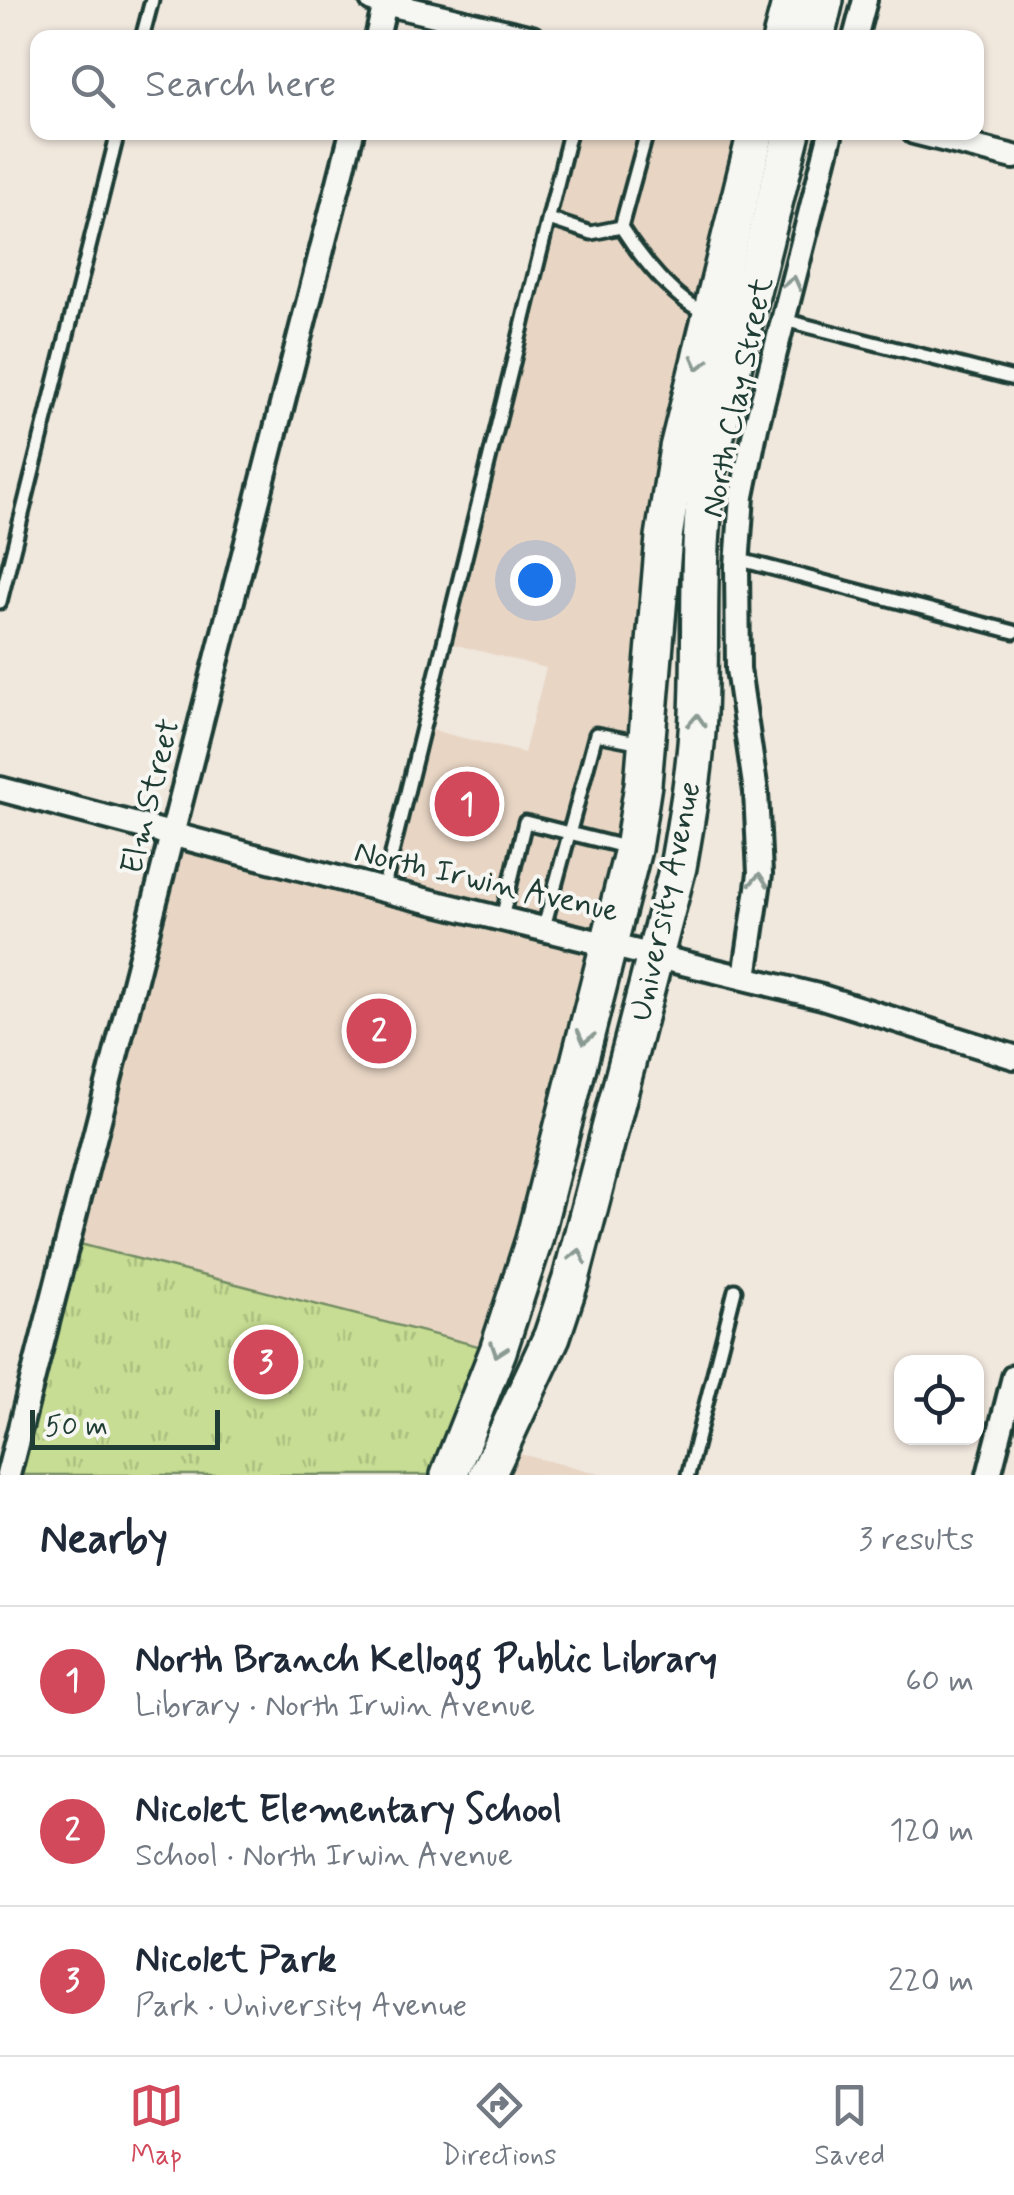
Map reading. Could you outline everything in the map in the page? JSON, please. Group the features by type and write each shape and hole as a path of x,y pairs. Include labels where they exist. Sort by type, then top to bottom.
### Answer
{"main road":[{"path":"783,30 791,0"},
{"path":"818,30 825,0"},
{"name":"University Avenue","path":"449,1475 498,1351 534,1240 633,849 647,744 664,537 678,448 754,140"},
{"name":"University Avenue","path":"488,1475 552,1336 571,1279 678,867 694,758 701,511 790,140"}],"street":[{"path":"857,30 865,0"},
{"path":"377,30 379,2 498,30"},
{"name":"Elm Street","path":"8,1475 350,140"},
{"name":"North Clay Street","path":"745,977 760,874 756,792 738,669 737,560 742,496 829,140"},
{"path":"945,140 1014,158"},
{"name":"North Irwin Avenue","path":"0,789 383,890 822,996 1014,1057"},
{"path":"989,1475 1014,1378"}],"lane":[{"path":"144,30 152,0"},
{"path":"0,602 116,140"},
{"path":"383,890 568,140"},
{"path":"644,140 622,227 637,252 688,306 711,316"},
{"path":"548,219 591,233 622,227"},
{"path":"784,320 1014,379"},
{"path":"737,560 1014,632"},
{"path":"544,928 596,734 647,744"},
{"path":"502,918 525,822 633,849"},
{"path":"688,1475 735,1290"}],"shaded area":[{"path":"568,140 754,140 678,448 643,784 498,1351 68,1241 172,835 382,890 423,728 524,753 546,668 445,642"},
{"path":"479,1444 606,1475 466,1475"}],"green space":[{"path":"68,1241 498,1351 449,1475 8,1475"}],"place":[{"name":"North Branch Kellogg Public Library","path":"467,804"},
{"name":"Nicolet Elementary School","path":"379,1031"},
{"name":"Nicolet Park","path":"266,1362"}]}
